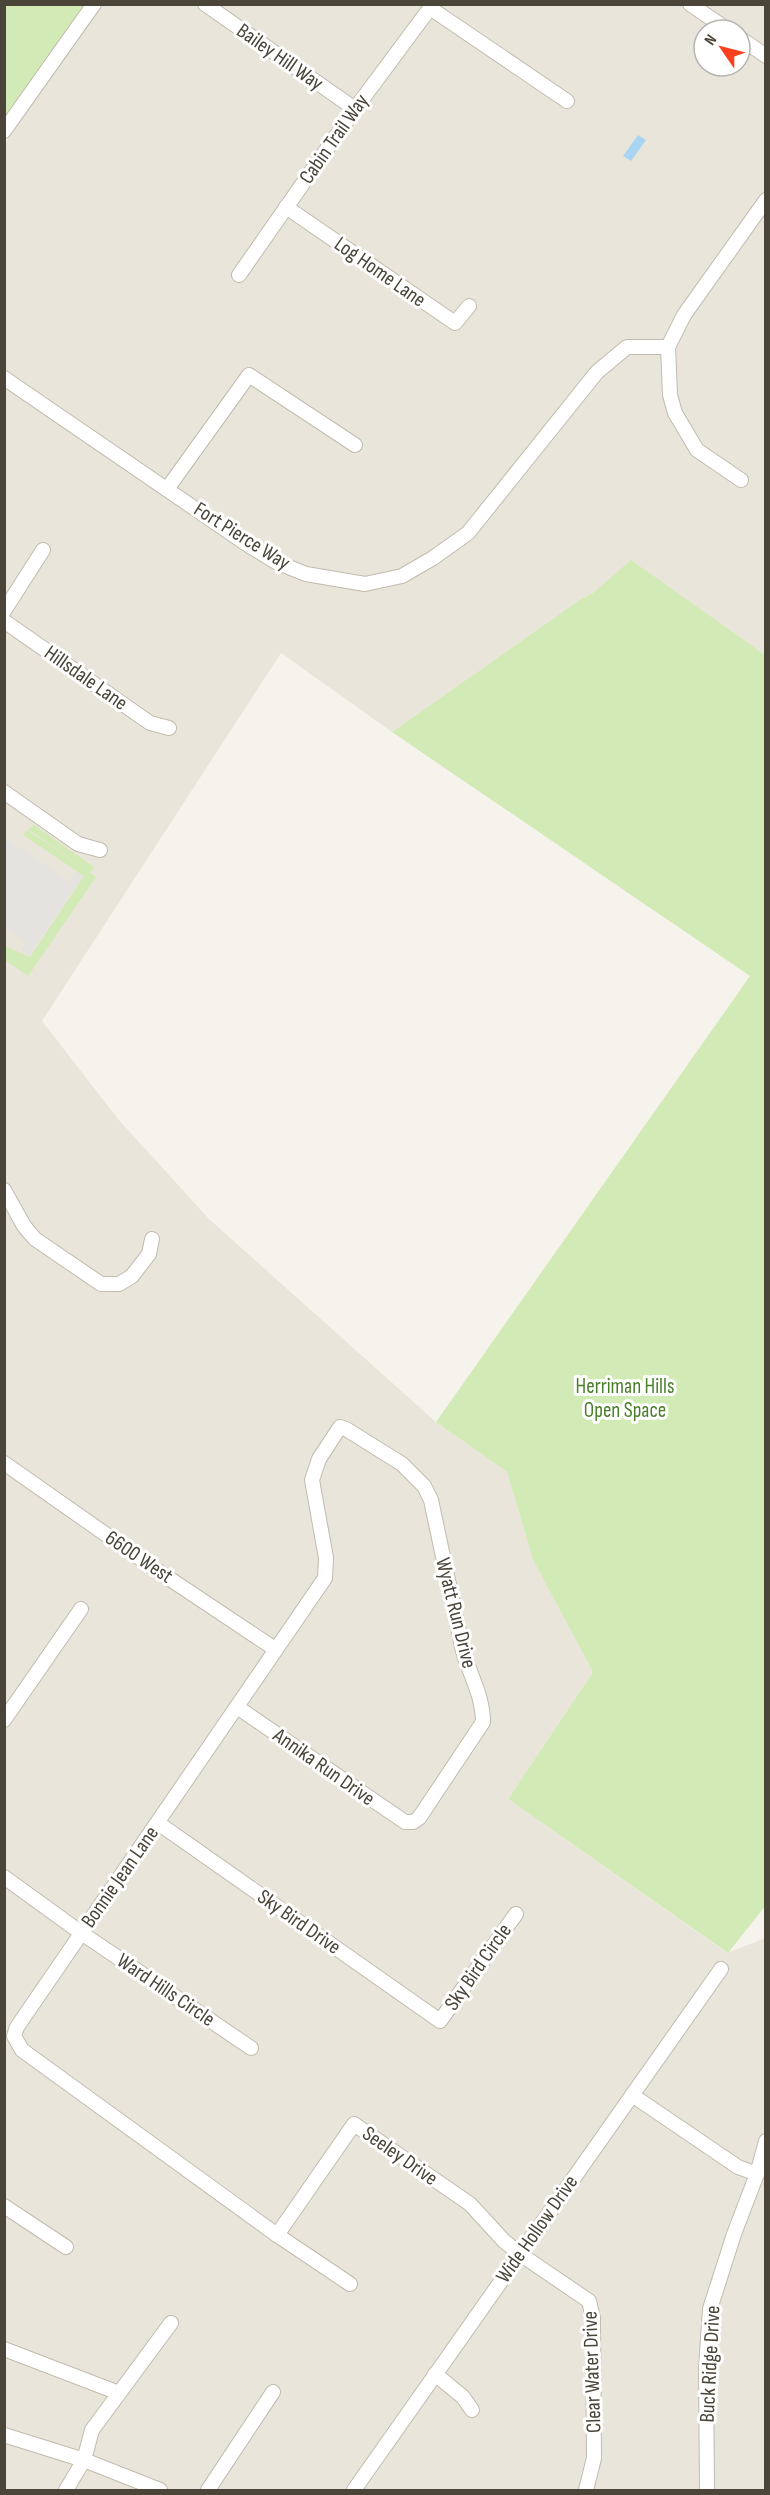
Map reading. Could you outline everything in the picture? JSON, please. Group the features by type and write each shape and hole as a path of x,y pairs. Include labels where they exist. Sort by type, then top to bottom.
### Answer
{"street":[{"path":"4,131 94,4"},
{"name":"Bailey Hill Way","path":"205,4 355,109"},
{"path":"690,4 710,18"},
{"path":"431,6 567,101"},
{"name":"Cabin Trail Way","path":"238,275 431,6"},
{"path":"752,47 765,56"},
{"path":"741,480 697,450 675,413 670,395 668,347 684,315 765,200"},
{"name":"Log Home Lane","path":"286,207 455,323 469,306"},
{"name":"Fort Pierce Way","path":"4,378 276,562 306,574 365,584 402,576 433,558 468,533 597,372 627,347 668,347"},
{"path":"167,489 249,375 355,445"},
{"path":"4,612 43,550"},
{"name":"Hillsdale Lane","path":"4,621 150,723 170,728"},
{"path":"4,792 78,844 100,850"},
{"path":"4,1190 24,1226 35,1239 101,1284 119,1284 132,1276 148,1254 152,1239"},
{"name":"Bonnie Jean Lane","path":"277,2235 22,2050 14,2036 16,2027 80,1932 158,1823 325,1578 326,1558 312,1480 319,1459 340,1427"},
{"name":"Wyatt Run Drive","path":"340,1427 402,1464 424,1486 430,1500 463,1652 470,1674 479,1691 483,1722 419,1818 413,1822"},
{"name":"6600 West","path":"4,1463 158,1571 275,1649"},
{"path":"7,1712 81,1608"},
{"name":"Annika Run Drive","path":"237,1707 398,1819 413,1822"},
{"name":"Sky Bird Drive","path":"158,1823 440,2021"},
{"name":"Ward Hills Circle","path":"4,1877 80,1932 251,2048"},
{"name":"Sky Bird Circle","path":"440,2021 516,1914"},
{"name":"Wide Hollow Drive","path":"354,2490 721,1969"},
{"path":"632,2095 738,2167 757,2174"},
{"name":"Seeley Drive","path":"277,2235 354,2124 470,2204 504,2241 520,2254"},
{"name":"Buck Ridge Drive","path":"707,2490 706,2368 710,2309 734,2234 757,2174 765,2141"},
{"path":"4,2206 66,2247"},
{"path":"277,2235 350,2284"},
{"name":"Clear Water Drive","path":"520,2254 590,2301 593,2318 594,2458 586,2490"},
{"path":"66,2490 84,2460 92,2430 171,2323"},
{"path":"4,2349 119,2393"},
{"path":"435,2374 463,2397 472,2410"},
{"path":"208,2490 273,2392"},
{"path":"4,2435 84,2460 160,2490"}],"shaded area":[{"path":"102,5 765,5 765,655 631,561 593,593 581,599 392,732 281,653 42,1021 118,1119 209,1219 436,1422 507,1472 533,1560 593,1672 508,1799 727,1953 765,1938 765,2490 5,2490 5,143"},
{"path":"5,837 68,882 76,872 82,877 29,955 22,950 26,942 5,927"}],"green space":[{"path":"4,5 84,5 5,117 4,117"},
{"name":"Herriman Hills Open Space","path":"631,560 765,655 766,1905 728,1953 508,1799 593,1672 533,1560 507,1472 436,1422 750,976 392,732 581,599 593,593"},
{"path":"34,825 94,867 90,873 96,877 28,976 5,960 5,946 30,957 84,876 23,835 27,830 75,862 28,829"}],"water":[{"path":"638,135 646,140 631,161 623,156"}]}
